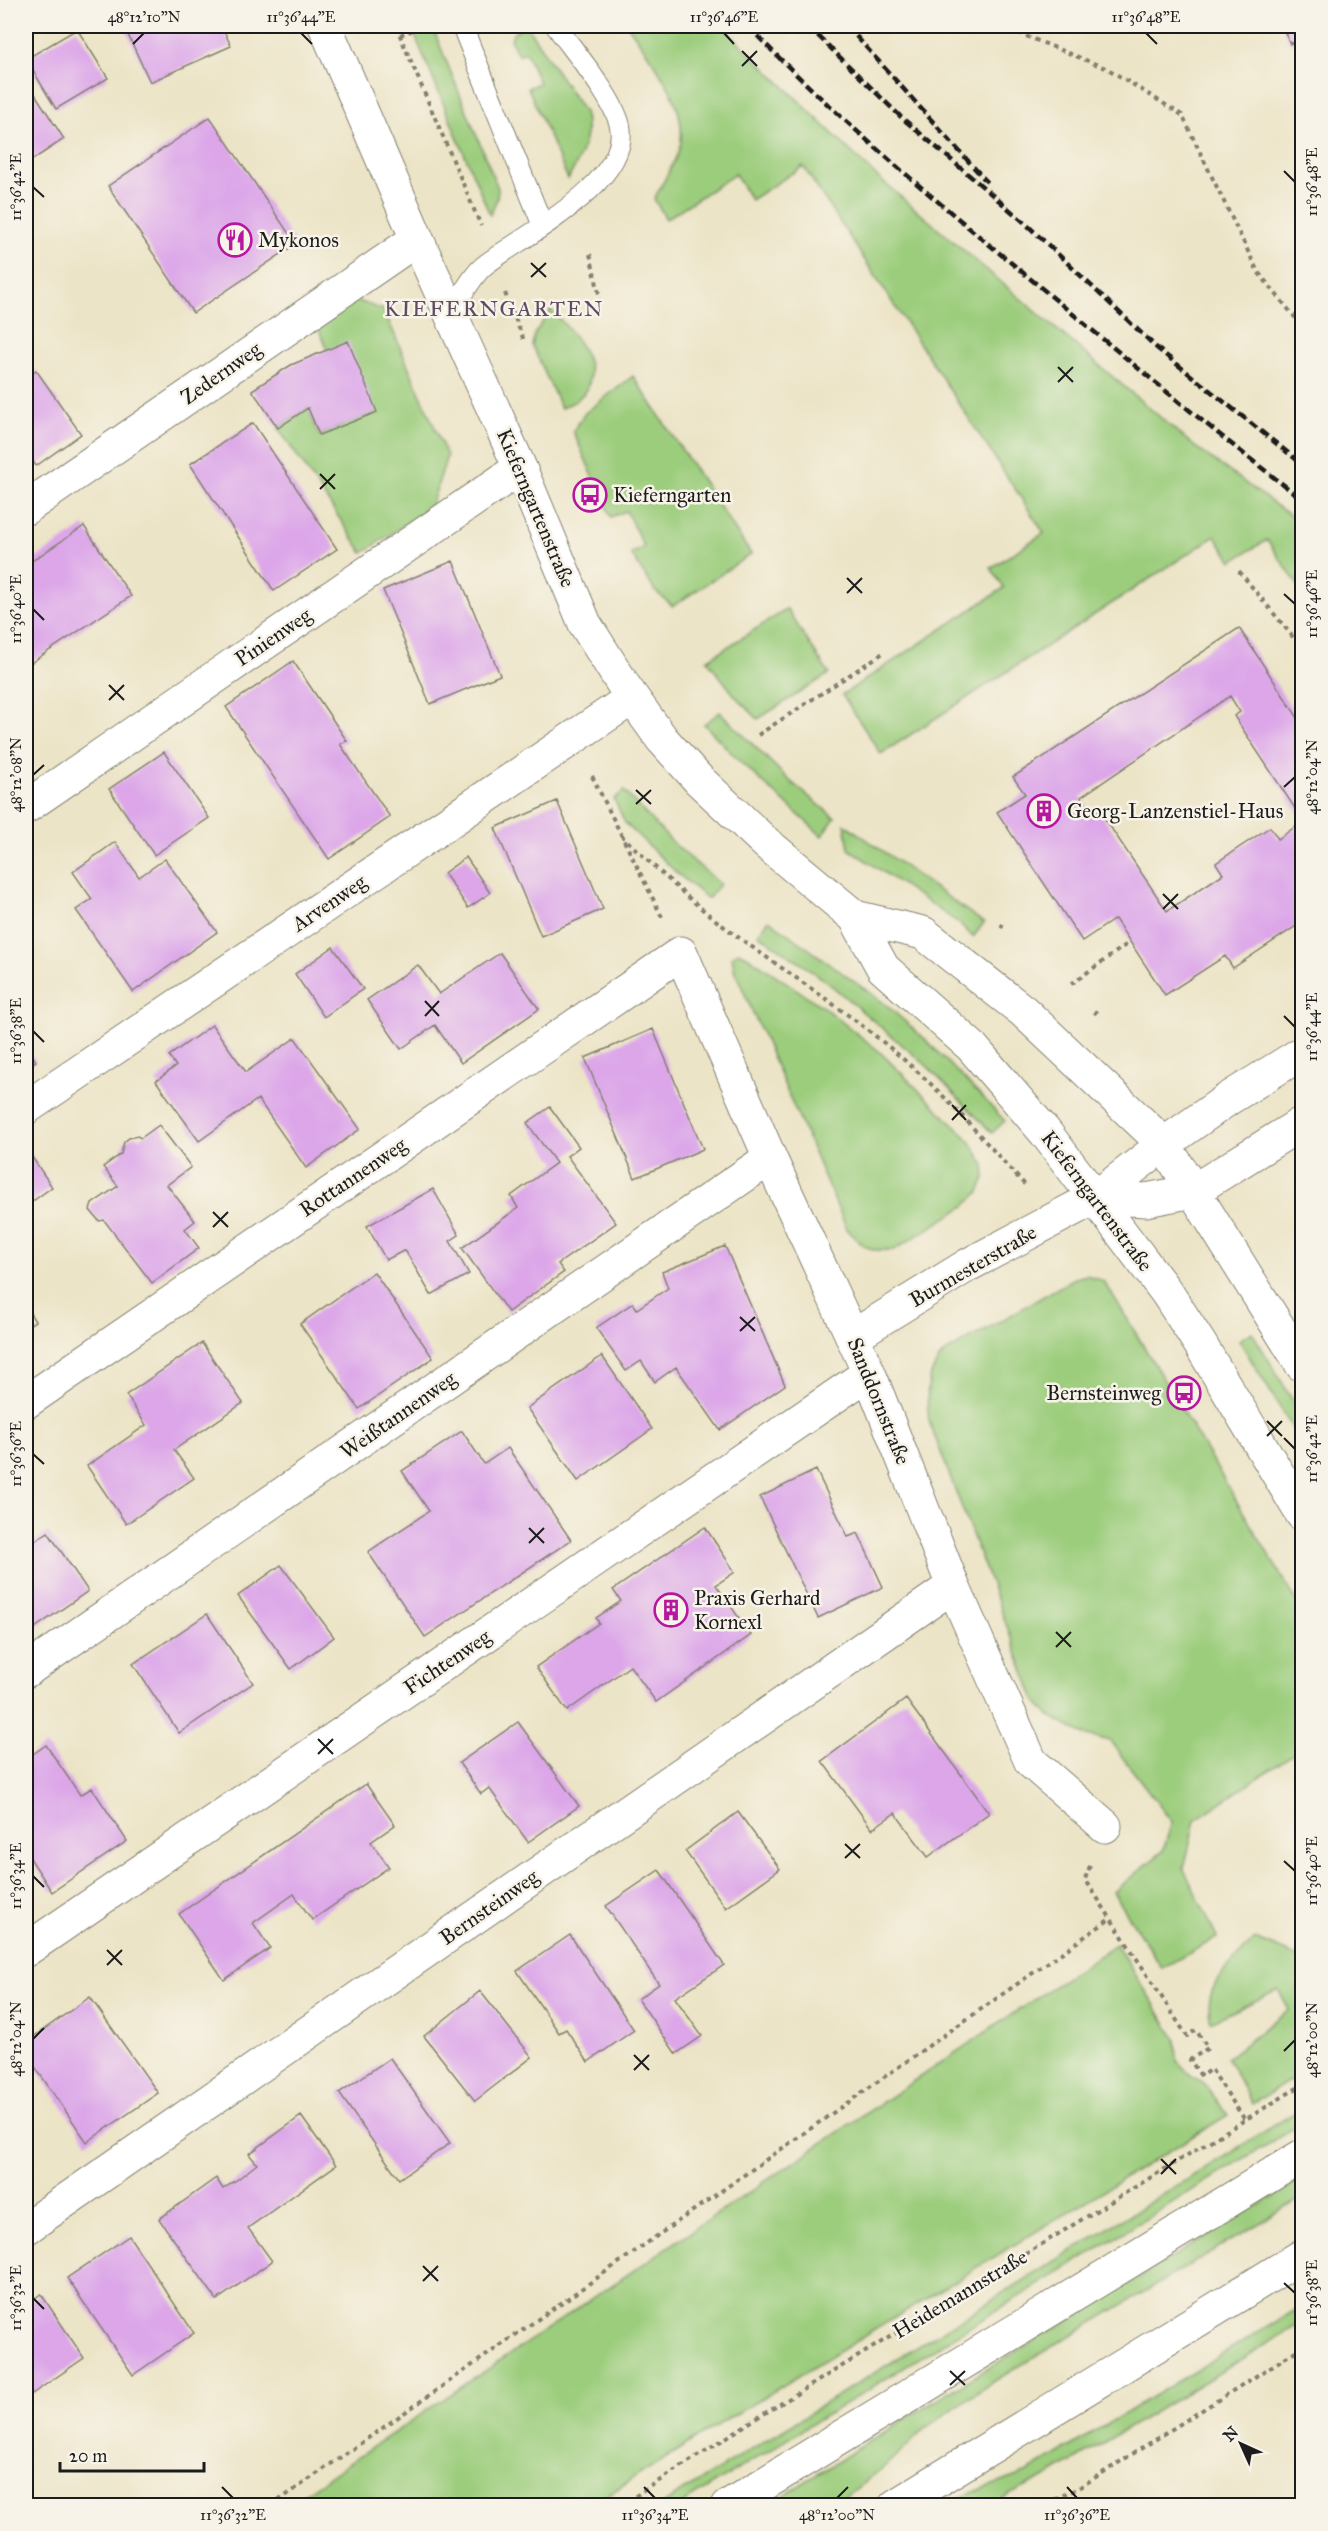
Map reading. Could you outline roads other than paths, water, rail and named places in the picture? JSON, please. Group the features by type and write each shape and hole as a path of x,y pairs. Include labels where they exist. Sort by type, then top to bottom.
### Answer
{"street":[{"name":"Kieferngartenstraße","path":"325,26 417,239 520,468 585,624 632,698 662,739 699,780 766,843 855,917 883,968 972,1047 1045,1132 1167,1293 1302,1514"},
{"name":"Zedernweg","path":"26,508 417,239"},
{"name":"Pinienweg","path":"26,807 520,468"},
{"name":"Arvenweg","path":"26,1108 632,698"},
{"name":"Kieferngartenstraße","path":"855,917 923,933 1023,1011 1164,1144 1302,1365"},
{"name":"Sanddornstraße","path":"681,953 869,1373 953,1586 1031,1762 1105,1826"},
{"name":"Rottannenweg","path":"26,1402 681,953"},
{"name":"Burmesterstraße","path":"852,1337 968,1265 1096,1197 1164,1144 1228,1099 1302,1053"},
{"path":"1096,1197 1146,1200 1193,1191 1302,1123"},
{"name":"Weißtannenweg","path":"26,1671 771,1158"},
{"name":"Fichtenweg","path":"26,1950 869,1373"},
{"name":"Bernsteinweg","path":"26,2229 953,1586"},
{"path":"728,2505 1302,2156"},
{"path":"895,2505 1302,2256"}],"lane":[{"path":"462,26 543,226"},
{"path":"450,313 484,266 579,200 607,171 619,146 620,126 612,109 556,26"}],"railway":[{"path":"748,26 847,122 915,182 1160,386 1302,499"},
{"path":"808,26 901,117 1024,222 1158,349 1302,464"},
{"path":"847,26 987,182"}],"place":[{"name":"Mykonos","path":"235,240"},
{"name":"Kieferngarten","path":"590,495"},
{"name":"Georg-Lanzenstiel-Haus","path":"1044,811"},
{"name":"Bernsteinweg","path":"1184,1393"},
{"name":"Praxis Gerhard Kornexl","path":"671,1610"}],"district":[{"name":"KIEFERNGARTEN","path":"494,308"}]}
